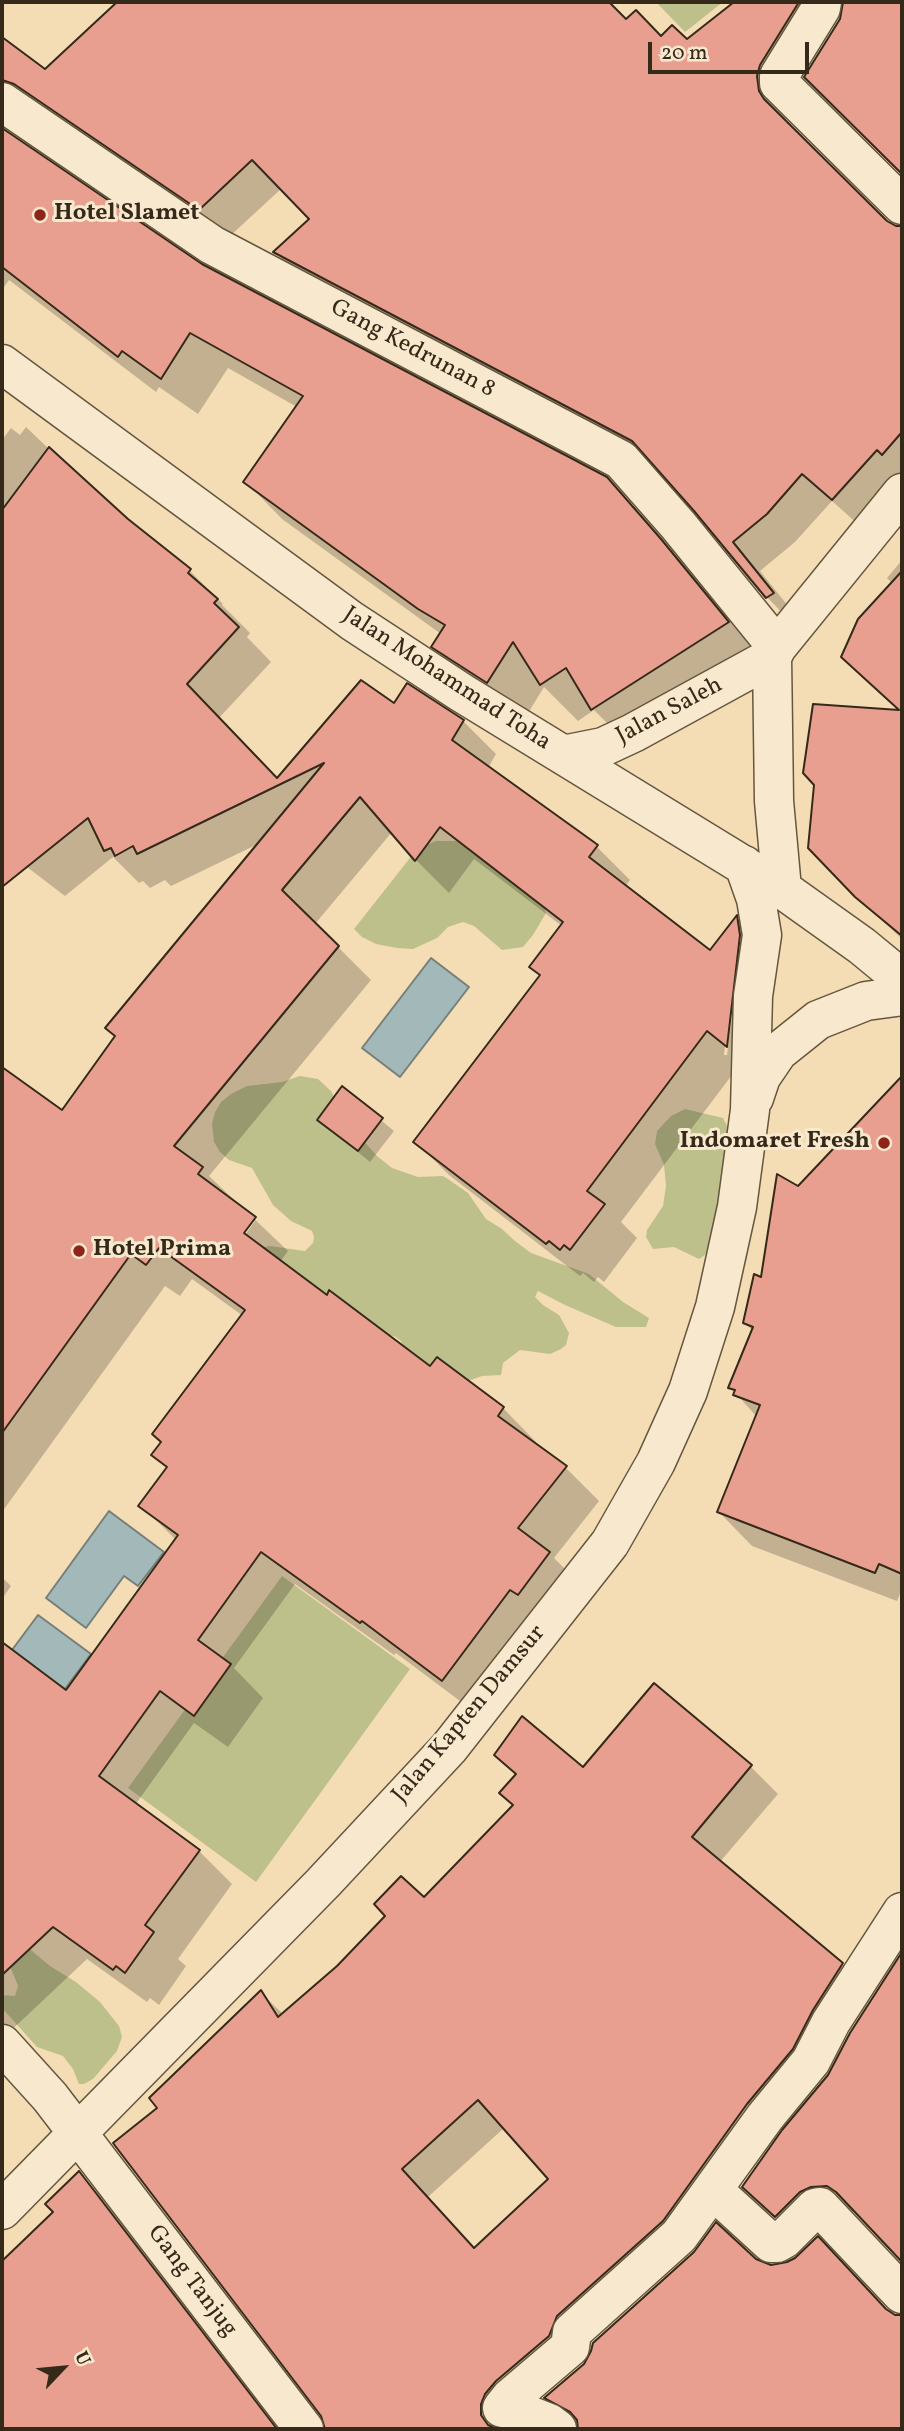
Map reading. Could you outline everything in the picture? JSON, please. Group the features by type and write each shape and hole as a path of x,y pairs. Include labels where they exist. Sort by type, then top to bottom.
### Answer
{"street":[{"path":"822,2 821,8 779,76 779,83 902,205"},
{"name":"Gang Kedrunan 8","path":"2,102 212,245 621,460 678,525 774,652"},
{"name":"Jalan Mohammad Toha","path":"2,364 352,621 563,755 782,889 862,946 902,979"},
{"name":"Jalan Saleh","path":"563,755 603,747 633,733 774,652 902,493"},
{"path":"774,652 774,801 782,889"},
{"path":"744,865 757,899 762,935 753,996 750,1110"},
{"path":"750,1110 761,1077 778,1052 818,1020 866,1001 902,996"},
{"name":"Jalan Kapten Damsur","path":"2,2210 323,1883 449,1748 610,1543 656,1462 688,1391 718,1294 737,1207 750,1110"},
{"path":"494,2419 510,2398 570,2347 572,2332 679,2236 765,2117 811,2061 831,2022 902,1912"},
{"name":"Gang Tanjug","path":"2,2044 50,2097 304,2429"},
{"path":"713,2190 771,2243 784,2239 815,2208 820,2207 902,2294"},
{"path":"494,2419 516,2410 557,2429"}],"green space":[{"path":"656,2 723,2 685,32"},
{"path":"436,841 456,841 479,847 543,902 546,913 523,947 502,950 474,926 463,922 448,927 437,938 413,949 376,944 362,937 354,929 417,849"},
{"path":"300,1076 318,1079 331,1091 348,1123 377,1156 392,1168 418,1177 443,1176 448,1179 468,1193 486,1219 531,1253 589,1274 623,1302 649,1318 646,1327 616,1327 538,1291 535,1297 559,1315 569,1333 566,1345 550,1354 520,1350 503,1363 501,1375 482,1376 459,1382 407,1356 401,1341 396,1337 379,1332 258,1248 270,1246 305,1251 313,1243 314,1237 312,1231 291,1221 273,1205 252,1168 229,1160 220,1152 214,1142 212,1124 221,1102 231,1094 247,1086 282,1082"},
{"path":"685,1109 723,1118 732,1136 734,1169 705,1255 699,1259 674,1247 653,1249 646,1237 647,1230 663,1206 666,1186 664,1165 655,1144 657,1131 671,1116"},
{"path":"282,1576 410,1669 256,1882 128,1788"},
{"path":"2,1933 14,1936 50,1966 76,1982 100,2002 119,2026 122,2037 117,2051 93,2079 79,2084 73,2069 63,2056 37,2047 2,2008 2,1995 15,1996 18,1986 10,1966 2,1957"}],"shaded area":[{"path":"431,958 469,987 400,1077 362,1048"},
{"path":"109,1511 164,1552 138,1586 124,1576 86,1628 46,1598"},
{"path":"38,1615 91,1654 62,1693 9,1654"}],"building":[{"path":"117,2 609,2 626,19 636,10 661,36 672,25 687,39 734,2 799,2 760,65 757,76 759,91 887,221 902,226 902,432 882,455 877,450 832,500 802,474 767,514 733,542 774,593 766,598 632,441 273,252 309,219 252,160 199,210 14,84 2,80 2,37 45,69"},
{"path":"843,2 902,2 902,174 804,77 840,19"},
{"path":"2,128 202,264 607,477 729,622 591,710 566,668 540,685 513,642 487,683 431,647 445,625 418,609 243,482 303,396 190,333 161,379 122,351 118,357 2,267"},
{"path":"49,447 128,519 191,569 188,573 218,599 214,603 239,627 187,684 277,778 361,680 394,703 407,683 464,720 452,740 598,845 589,857 710,950 737,915 740,935 727,1047 707,1031 587,1191 605,1204 570,1250 564,1245 560,1250 549,1241 546,1244 413,1142 540,975 529,967 563,922 440,827 415,861 360,797 282,890 339,946 174,1146 203,1167 198,1174 256,1217 244,1233 327,1295 329,1290 430,1366 437,1357 504,1407 498,1416 567,1466 518,1528 550,1552 518,1595 510,1590 442,1681 362,1621 360,1623 261,1552 198,1640 231,1664 194,1716 160,1691 99,1776 200,1850 145,1925 154,1932 125,1973 116,1966 113,1970 53,1927 2,1975 2,1642 66,1690 178,1535 138,1506 167,1467 151,1455 161,1442 152,1434 245,1310 159,1248 146,1265 131,1254 2,1433 2,1067 62,1110 115,1036 105,1028 324,763 137,854 133,846 115,856 111,848 104,851 88,818 2,887 2,510"},
{"path":"902,571 902,936 855,897 808,848 814,785 803,773 813,704 899,710 841,657 858,619"},
{"path":"902,1076 902,1574 879,1564 875,1573 717,1512 760,1405 733,1395 735,1390 728,1388 753,1327 743,1323 754,1274 761,1277 777,1174 798,1186"},
{"path":"342,1086 383,1118 358,1151 317,1120"},
{"path":"654,1683 752,1765 692,1837 843,1963 813,2010 793,2049 747,2104 663,2221 557,2316 549,2336 496,2381 485,2394 481,2415 488,2425 498,2429 325,2429 321,2416 113,2143 157,2108 149,2098 261,1990 278,2017 337,1966 385,1916 374,1904 401,1876 424,1897 513,1805 499,1793 516,1774 494,1755 522,1716 583,1767","holes":["478,2100 548,2179 474,2248 402,2169"]},
{"path":"902,1952 902,2262 836,2192 827,2186 811,2187 800,2192 775,2217 742,2187 782,2130 828,2075 850,2033"},
{"path":"79,2171 277,2429 2,2429 2,2261 53,2212 45,2204"},
{"path":"716,2222 756,2259 771,2265 795,2258 818,2236 886,2309 895,2315 902,2315 902,2429 578,2429 577,2420 570,2412 544,2398 584,2364 593,2343 694,2252"}],"place":[{"name":"Hotel Slamet","path":"40,215"},
{"name":"Indomaret Fresh","path":"884,1143"},
{"name":"Hotel Prima","path":"79,1251"}]}
